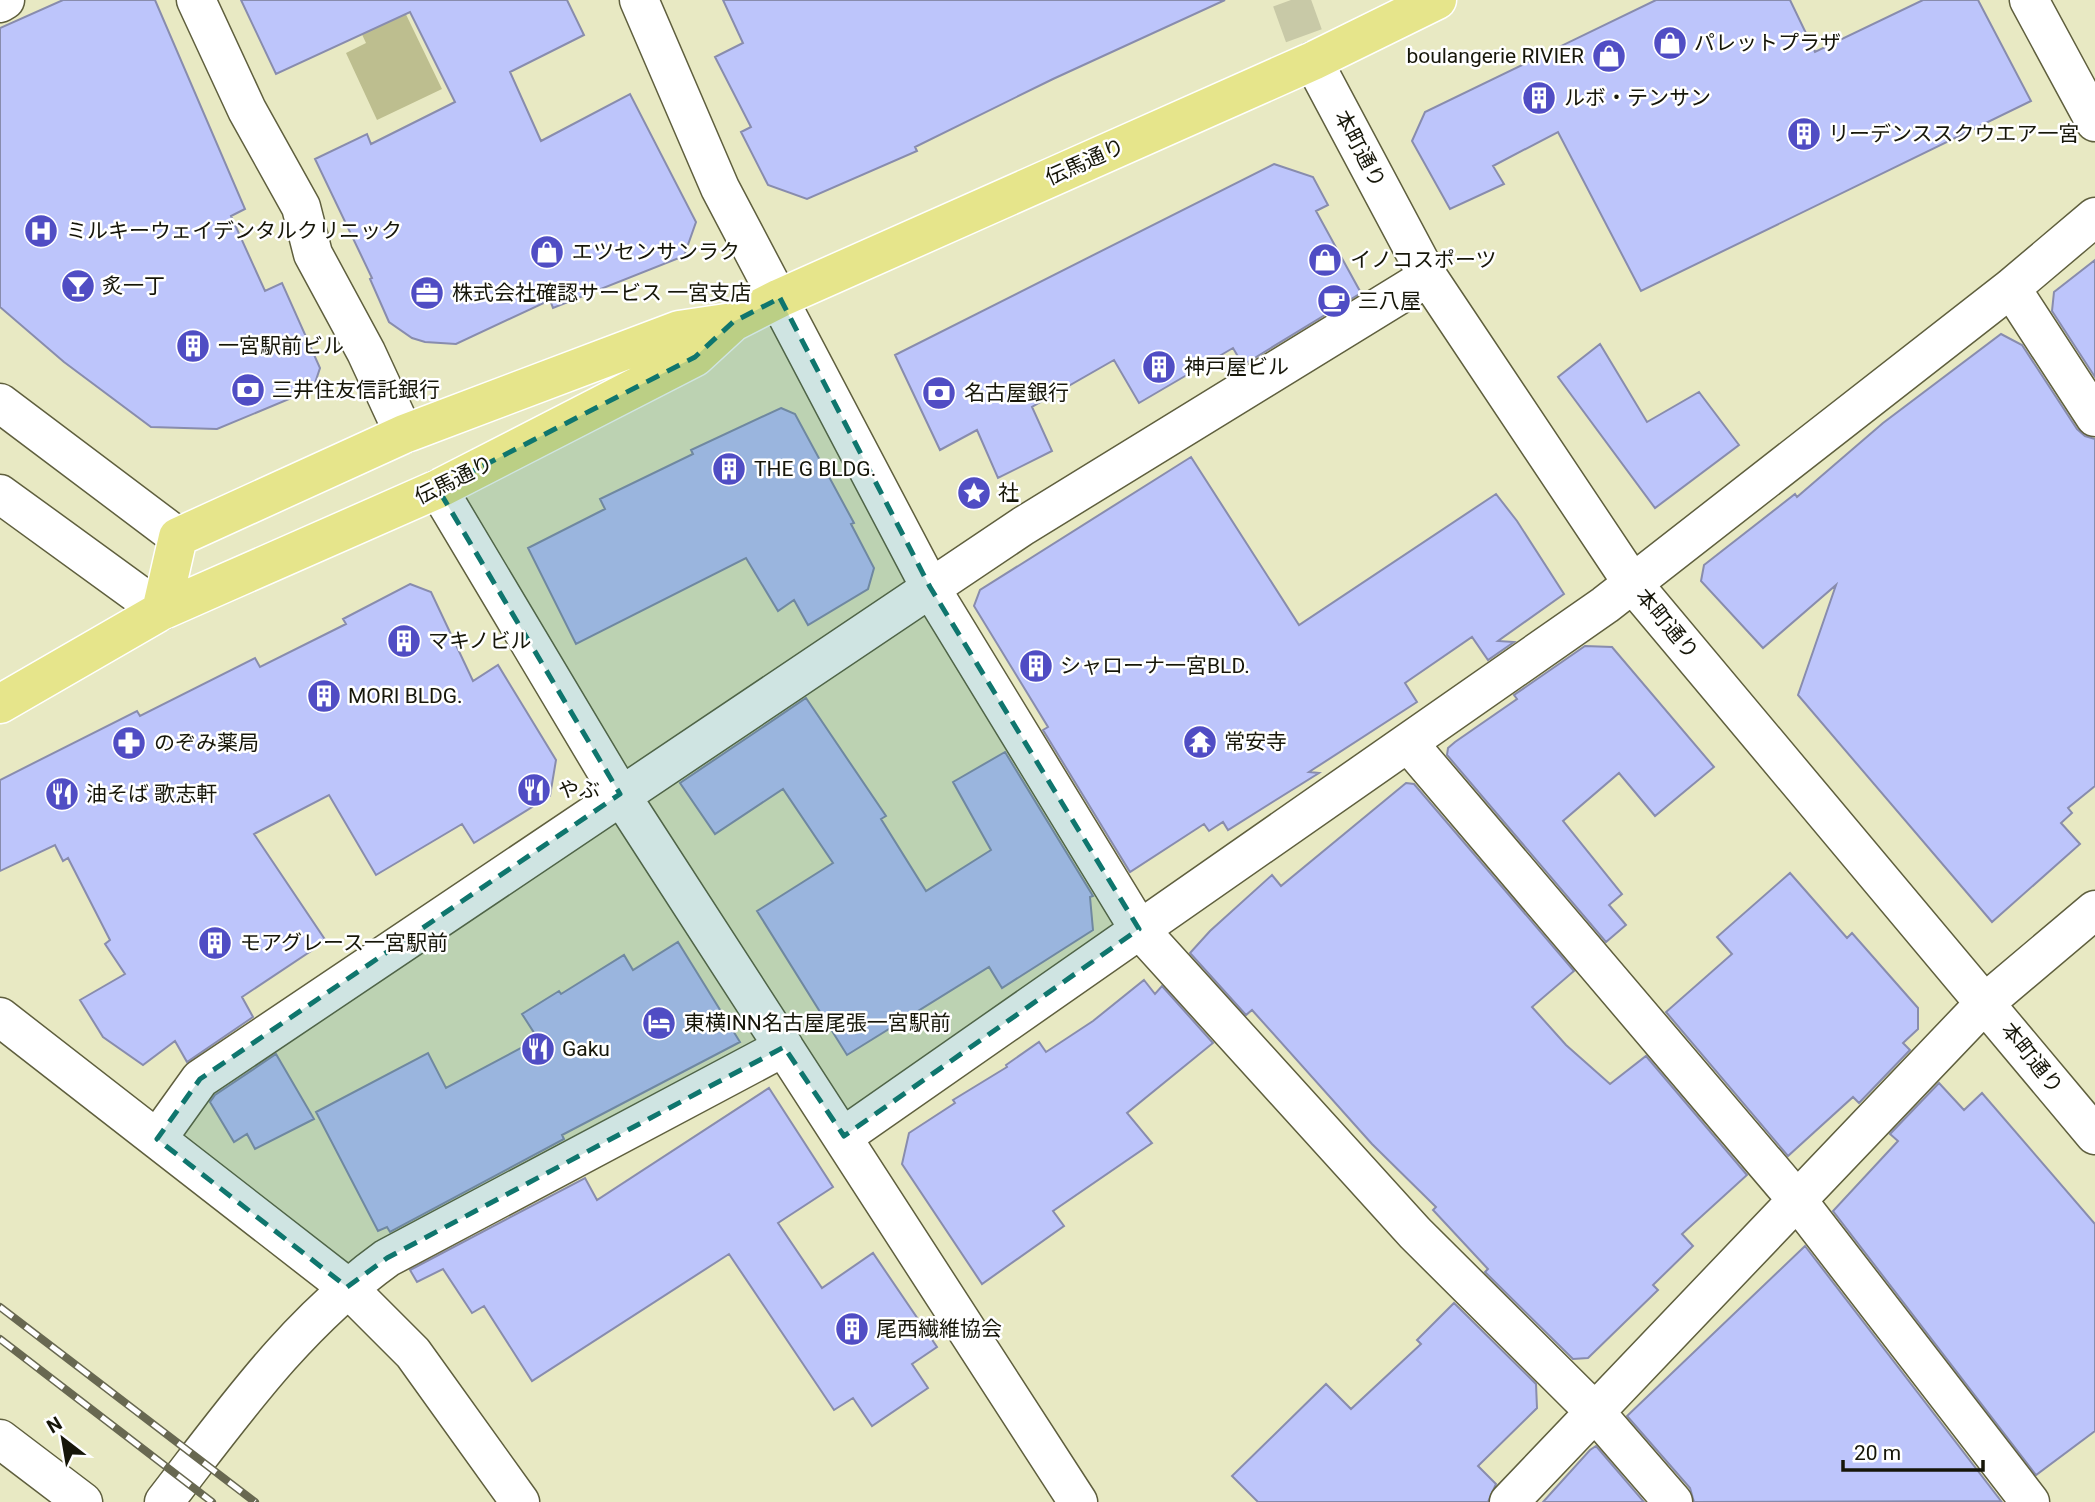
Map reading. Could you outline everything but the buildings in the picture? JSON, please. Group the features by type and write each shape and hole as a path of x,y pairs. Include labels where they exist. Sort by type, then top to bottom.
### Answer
{"main road":[{"name":"伝馬通り","path":"0,704 161,611 438,489 695,357 733,322 780,298 1312,61 1437,0"},
{"name":"伝馬通り","path":"178,537 404,434 679,330 733,322"},
{"path":"161,611 178,537"}],"street":[{"path":"0,2 5,0"},
{"path":"197,0 247,110 301,207 313,254 366,352 404,434"},
{"path":"639,0 720,188 930,587 1139,929 1415,1233 1595,1412 1673,1502"},
{"path":"2029,0 2095,122"},
{"name":"本町通り","path":"1312,61 1428,277 1633,584 2095,1135"},
{"path":"844,1136 1409,744 1633,584 2011,288 2095,217"},
{"path":"157,1139 200,1079 620,794 1023,526 1428,277"},
{"path":"2011,288 2095,417"},
{"path":"0,402 178,537"},
{"path":"438,489 620,794 844,1136 1078,1502"},
{"path":"0,494 161,611"},
{"path":"1409,744 1797,1200 2030,1502"},
{"path":"1509,1502 1986,1002 2095,910"},
{"path":"0,1017 347,1287 413,1353 520,1502"},
{"path":"164,1502 284,1349 347,1287 387,1258 784,1047"},
{"path":"0,1439 82,1502"}],"highlighted area":[{"path":"780,298 930,587 1139,929 844,1136 784,1047 387,1258 347,1287 157,1139 200,1079 620,794 438,489 695,357 733,322"}],"green space":[{"path":"399,0 442,89 377,120 346,53 366,43 350,9"}],"tunnel":[{"path":"1291,0 1313,61"}],"railway":[{"path":"0,1307 255,1502"},
{"path":"0,1339 212,1502"}],"place":[{"name":"パレットプラザ","path":"1670,43"},
{"name":"boulangerie RIVIER","path":"1609,56"},
{"name":"ルボ・テンサン","path":"1539,98"},
{"name":"リーデンススクウエア一宮","path":"1804,134"},
{"name":"ミルキーウェイデンタルクリニック","path":"41,231"},
{"name":"エツセンサンラク","path":"547,252"},
{"name":"イノコスポーツ","path":"1325,260"},
{"name":"炙一丁","path":"78,286"},
{"name":"株式会社確認サービス 一宮支店","path":"427,293"},
{"name":"三八屋","path":"1334,301"},
{"name":"一宮駅前ビル","path":"193,346"},
{"name":"神戸屋ビル","path":"1159,367"},
{"name":"三井住友信託銀行","path":"248,390"},
{"name":"名古屋銀行","path":"939,393"},
{"name":"THE G BLDG.","path":"729,469"},
{"name":"社","path":"974,493"},
{"name":"マキノビル","path":"404,641"},
{"name":"シャローナ一宮BLD.","path":"1036,666"},
{"name":"MORI BLDG.","path":"324,696"},
{"name":"常安寺","path":"1200,742"},
{"name":"のぞみ薬局","path":"129,743"},
{"name":"やぶ","path":"534,790"},
{"name":"油そば 歌志軒","path":"62,794"},
{"name":"モアグレース一宮駅前","path":"215,943"},
{"name":"東横INN名古屋尾張一宮駅前","path":"659,1023"},
{"name":"Gaku","path":"538,1049"},
{"name":"尾西繊維協会","path":"852,1329"}]}
